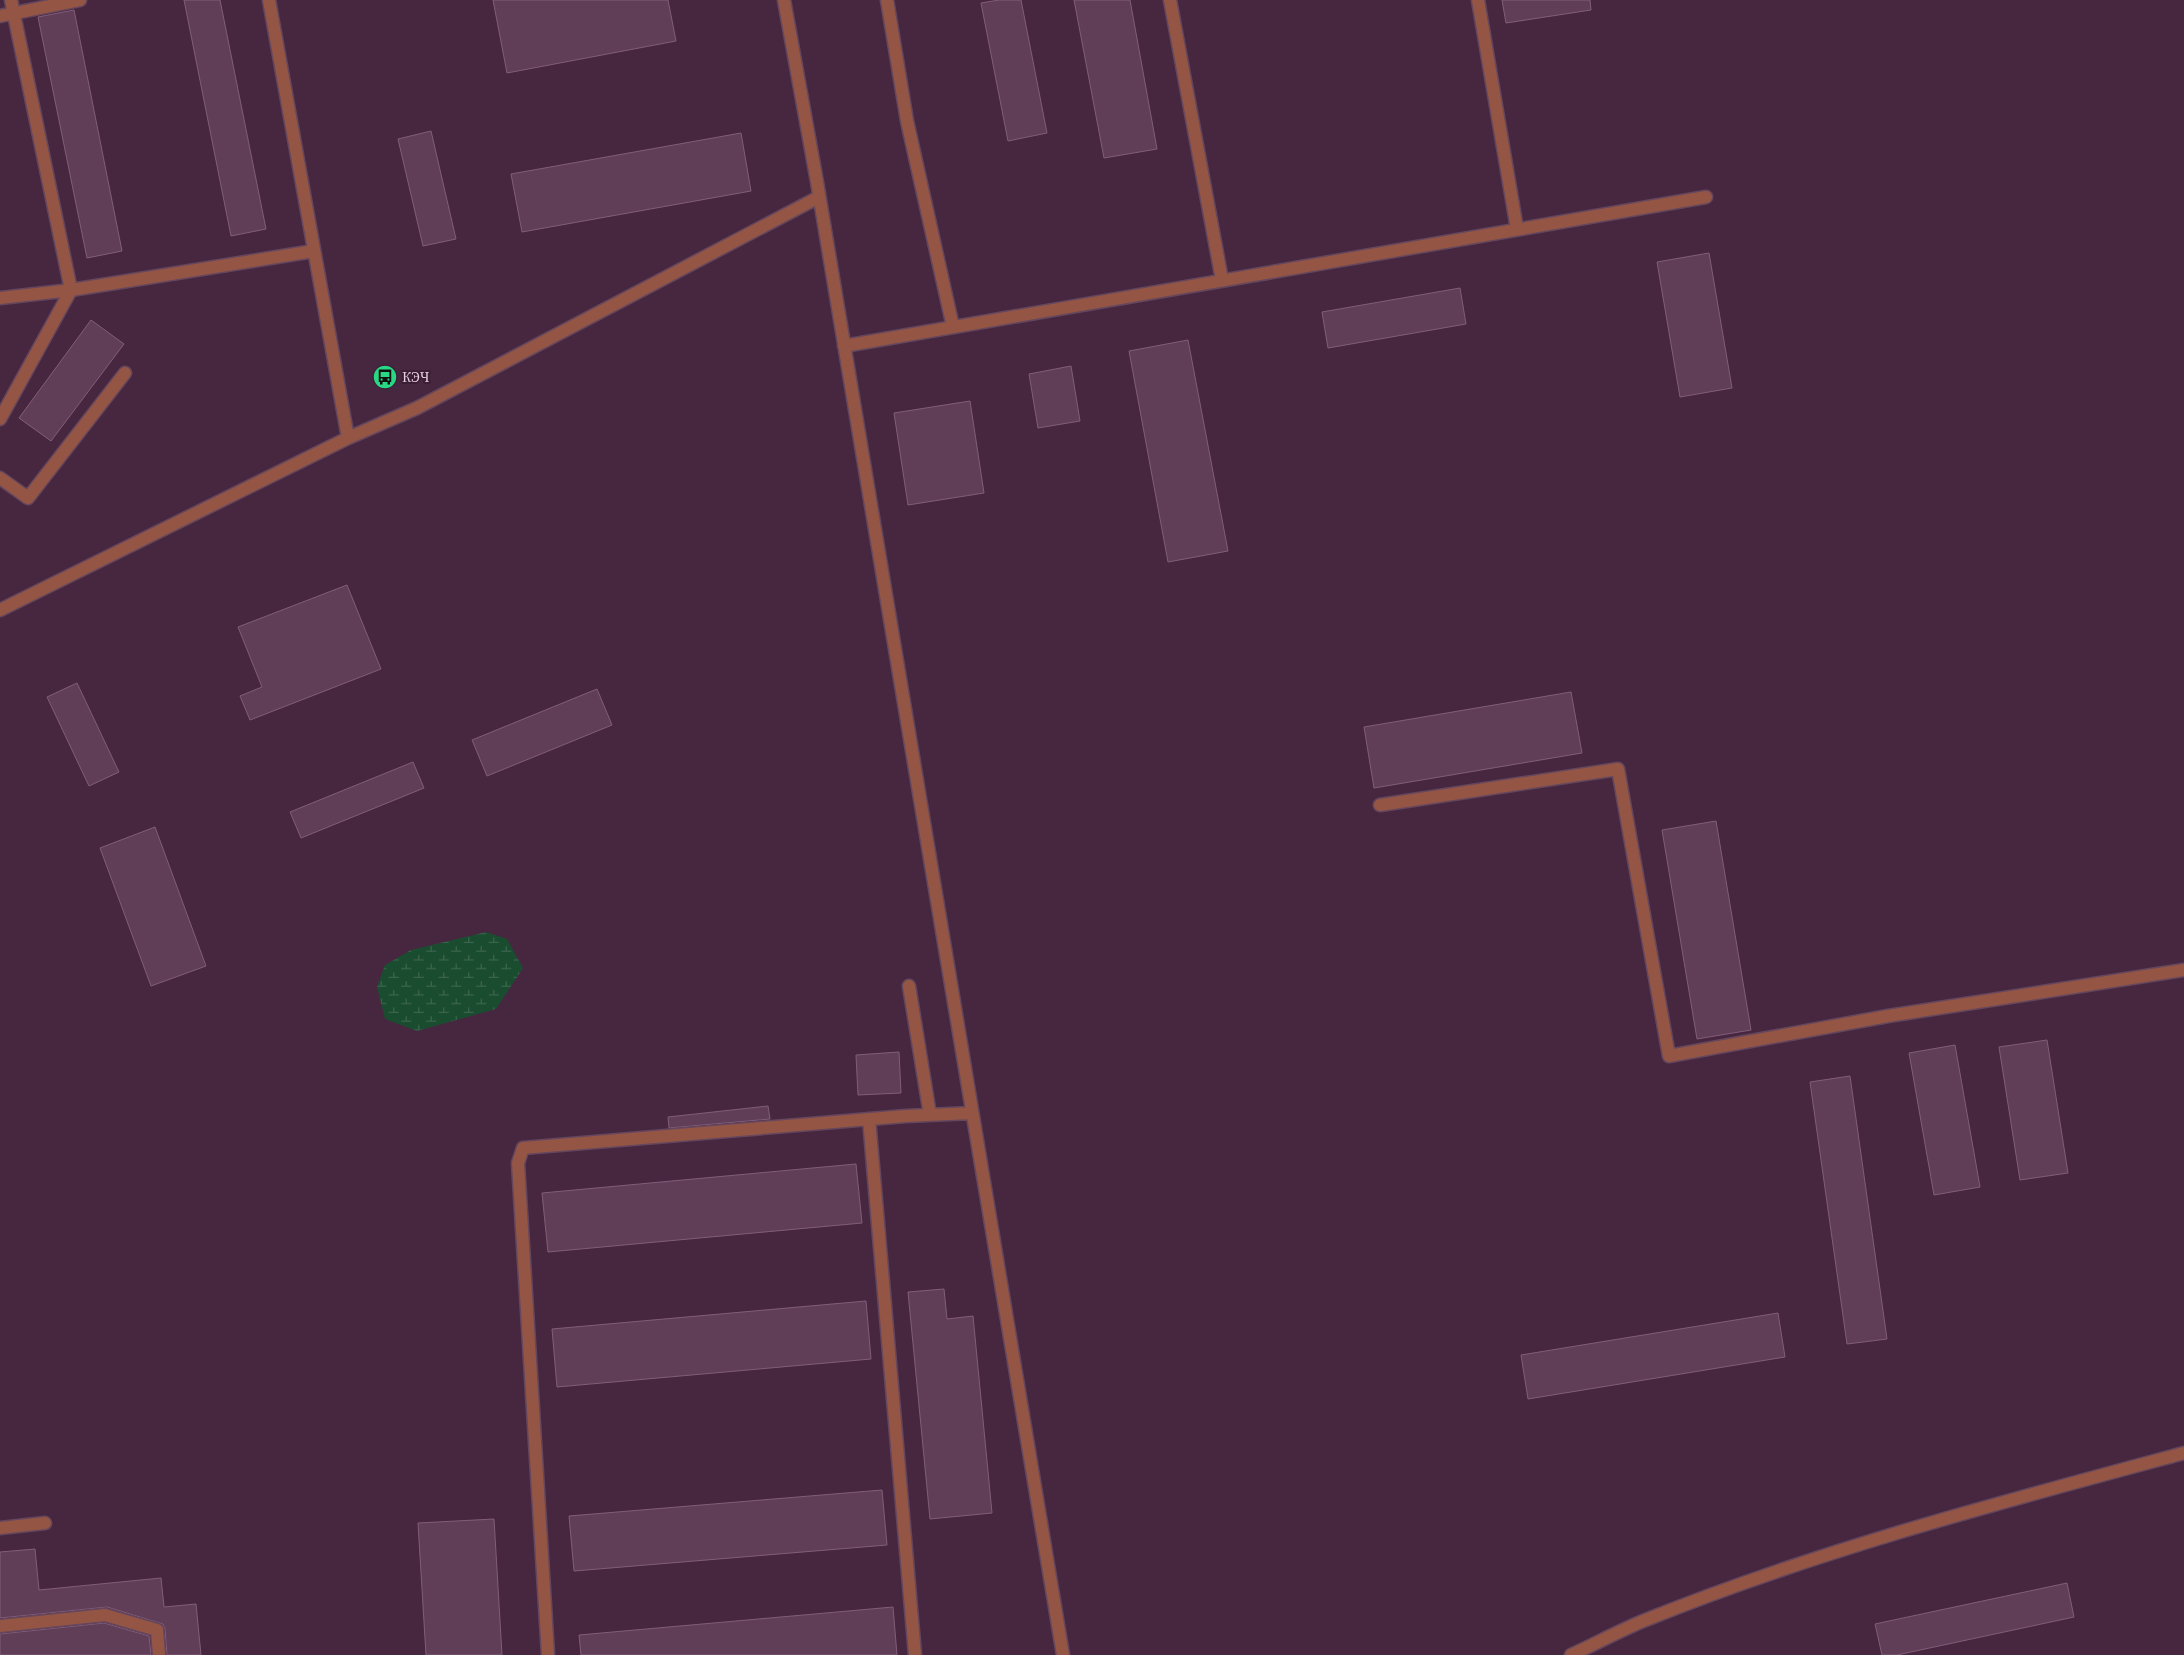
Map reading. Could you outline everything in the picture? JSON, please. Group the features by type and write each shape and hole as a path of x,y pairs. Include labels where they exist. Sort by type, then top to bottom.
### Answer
{"street":[{"path":"0,419 71,290 11,0"},
{"path":"0,16 80,0"},
{"path":"269,0 348,438"},
{"path":"784,0 819,197 1062,1655"},
{"path":"887,0 907,121 953,327"},
{"path":"1170,0 1222,280"},
{"path":"1478,0 1517,229"},
{"path":"0,610 348,438 417,408 819,197"},
{"path":"844,346 1706,197"},
{"path":"0,298 71,290 314,251"},
{"path":"0,478 28,498 126,373"},
{"path":"1380,804 1618,769 1668,1056 1888,1016 2184,970"},
{"path":"908,986 930,1115"},
{"path":"548,1655 518,1163 523,1148 869,1119 972,1113"},
{"path":"869,1119 915,1655"},
{"path":"1571,1655 1650,1619 1816,1558 2021,1497 2184,1453"},
{"path":"0,1528 45,1522"},
{"path":"0,1626 105,1615 157,1630 158,1655"}],"green space":[{"path":"486,932 507,939 523,968 496,1009 417,1031 385,1019 377,987 385,965 411,950"}],"building":[{"path":"184,0 220,0 266,229 231,236"},
{"path":"493,0 668,0 676,41 507,73"},
{"path":"999,0 1021,0 1047,133 1008,141 981,3"},
{"path":"1074,0 1130,0 1157,149 1104,158"},
{"path":"1502,0 1590,0 1591,10 1506,23"},
{"path":"74,10 122,251 87,258 38,17"},
{"path":"431,131 456,239 423,246 398,139"},
{"path":"741,133 751,191 522,232 511,174"},
{"path":"1709,253 1732,388 1680,397 1657,262"},
{"path":"1460,288 1466,324 1328,348 1322,312"},
{"path":"91,320 124,344 51,441 19,418"},
{"path":"1188,340 1228,551 1168,562 1129,351"},
{"path":"1071,366 1080,421 1038,428 1029,374"},
{"path":"970,401 984,493 908,505 894,413"},
{"path":"347,585 381,669 250,720 240,696 262,687 238,627"},
{"path":"77,683 119,772 89,786 47,697"},
{"path":"597,689 612,725 487,776 472,740"},
{"path":"1571,692 1582,753 1374,788 1364,727"},
{"path":"413,762 424,788 301,838 290,812"},
{"path":"1716,821 1751,1030 1697,1039 1662,830"},
{"path":"155,827 206,966 151,986 100,848"},
{"path":"2047,1040 2068,1173 2020,1180 1999,1047"},
{"path":"1955,1045 1980,1187 1934,1195 1909,1053"},
{"path":"899,1052 901,1093 858,1095 856,1055"},
{"path":"1850,1076 1887,1339 1847,1344 1810,1082"},
{"path":"768,1106 770,1119 669,1128 668,1117"},
{"path":"856,1164 862,1223 548,1252 542,1193"},
{"path":"944,1289 947,1319 973,1316 992,1513 930,1519 908,1292"},
{"path":"866,1301 871,1359 557,1387 552,1329"},
{"path":"1778,1313 1785,1357 1528,1399 1521,1355"},
{"path":"882,1490 887,1545 574,1571 569,1516"},
{"path":"494,1519 502,1655 426,1655 418,1523"},
{"path":"35,1549 39,1590 161,1578 164,1607 196,1604 201,1655 167,1655 163,1624 107,1607 0,1618 0,1552"},
{"path":"2067,1583 2074,1617 1897,1655 1882,1655 1875,1624"},
{"path":"893,1607 897,1655 581,1655 579,1635"},
{"path":"104,1623 149,1636 151,1655 0,1655 0,1634"}],"place":[{"name":"КЭЧ","path":"385,377"}]}
